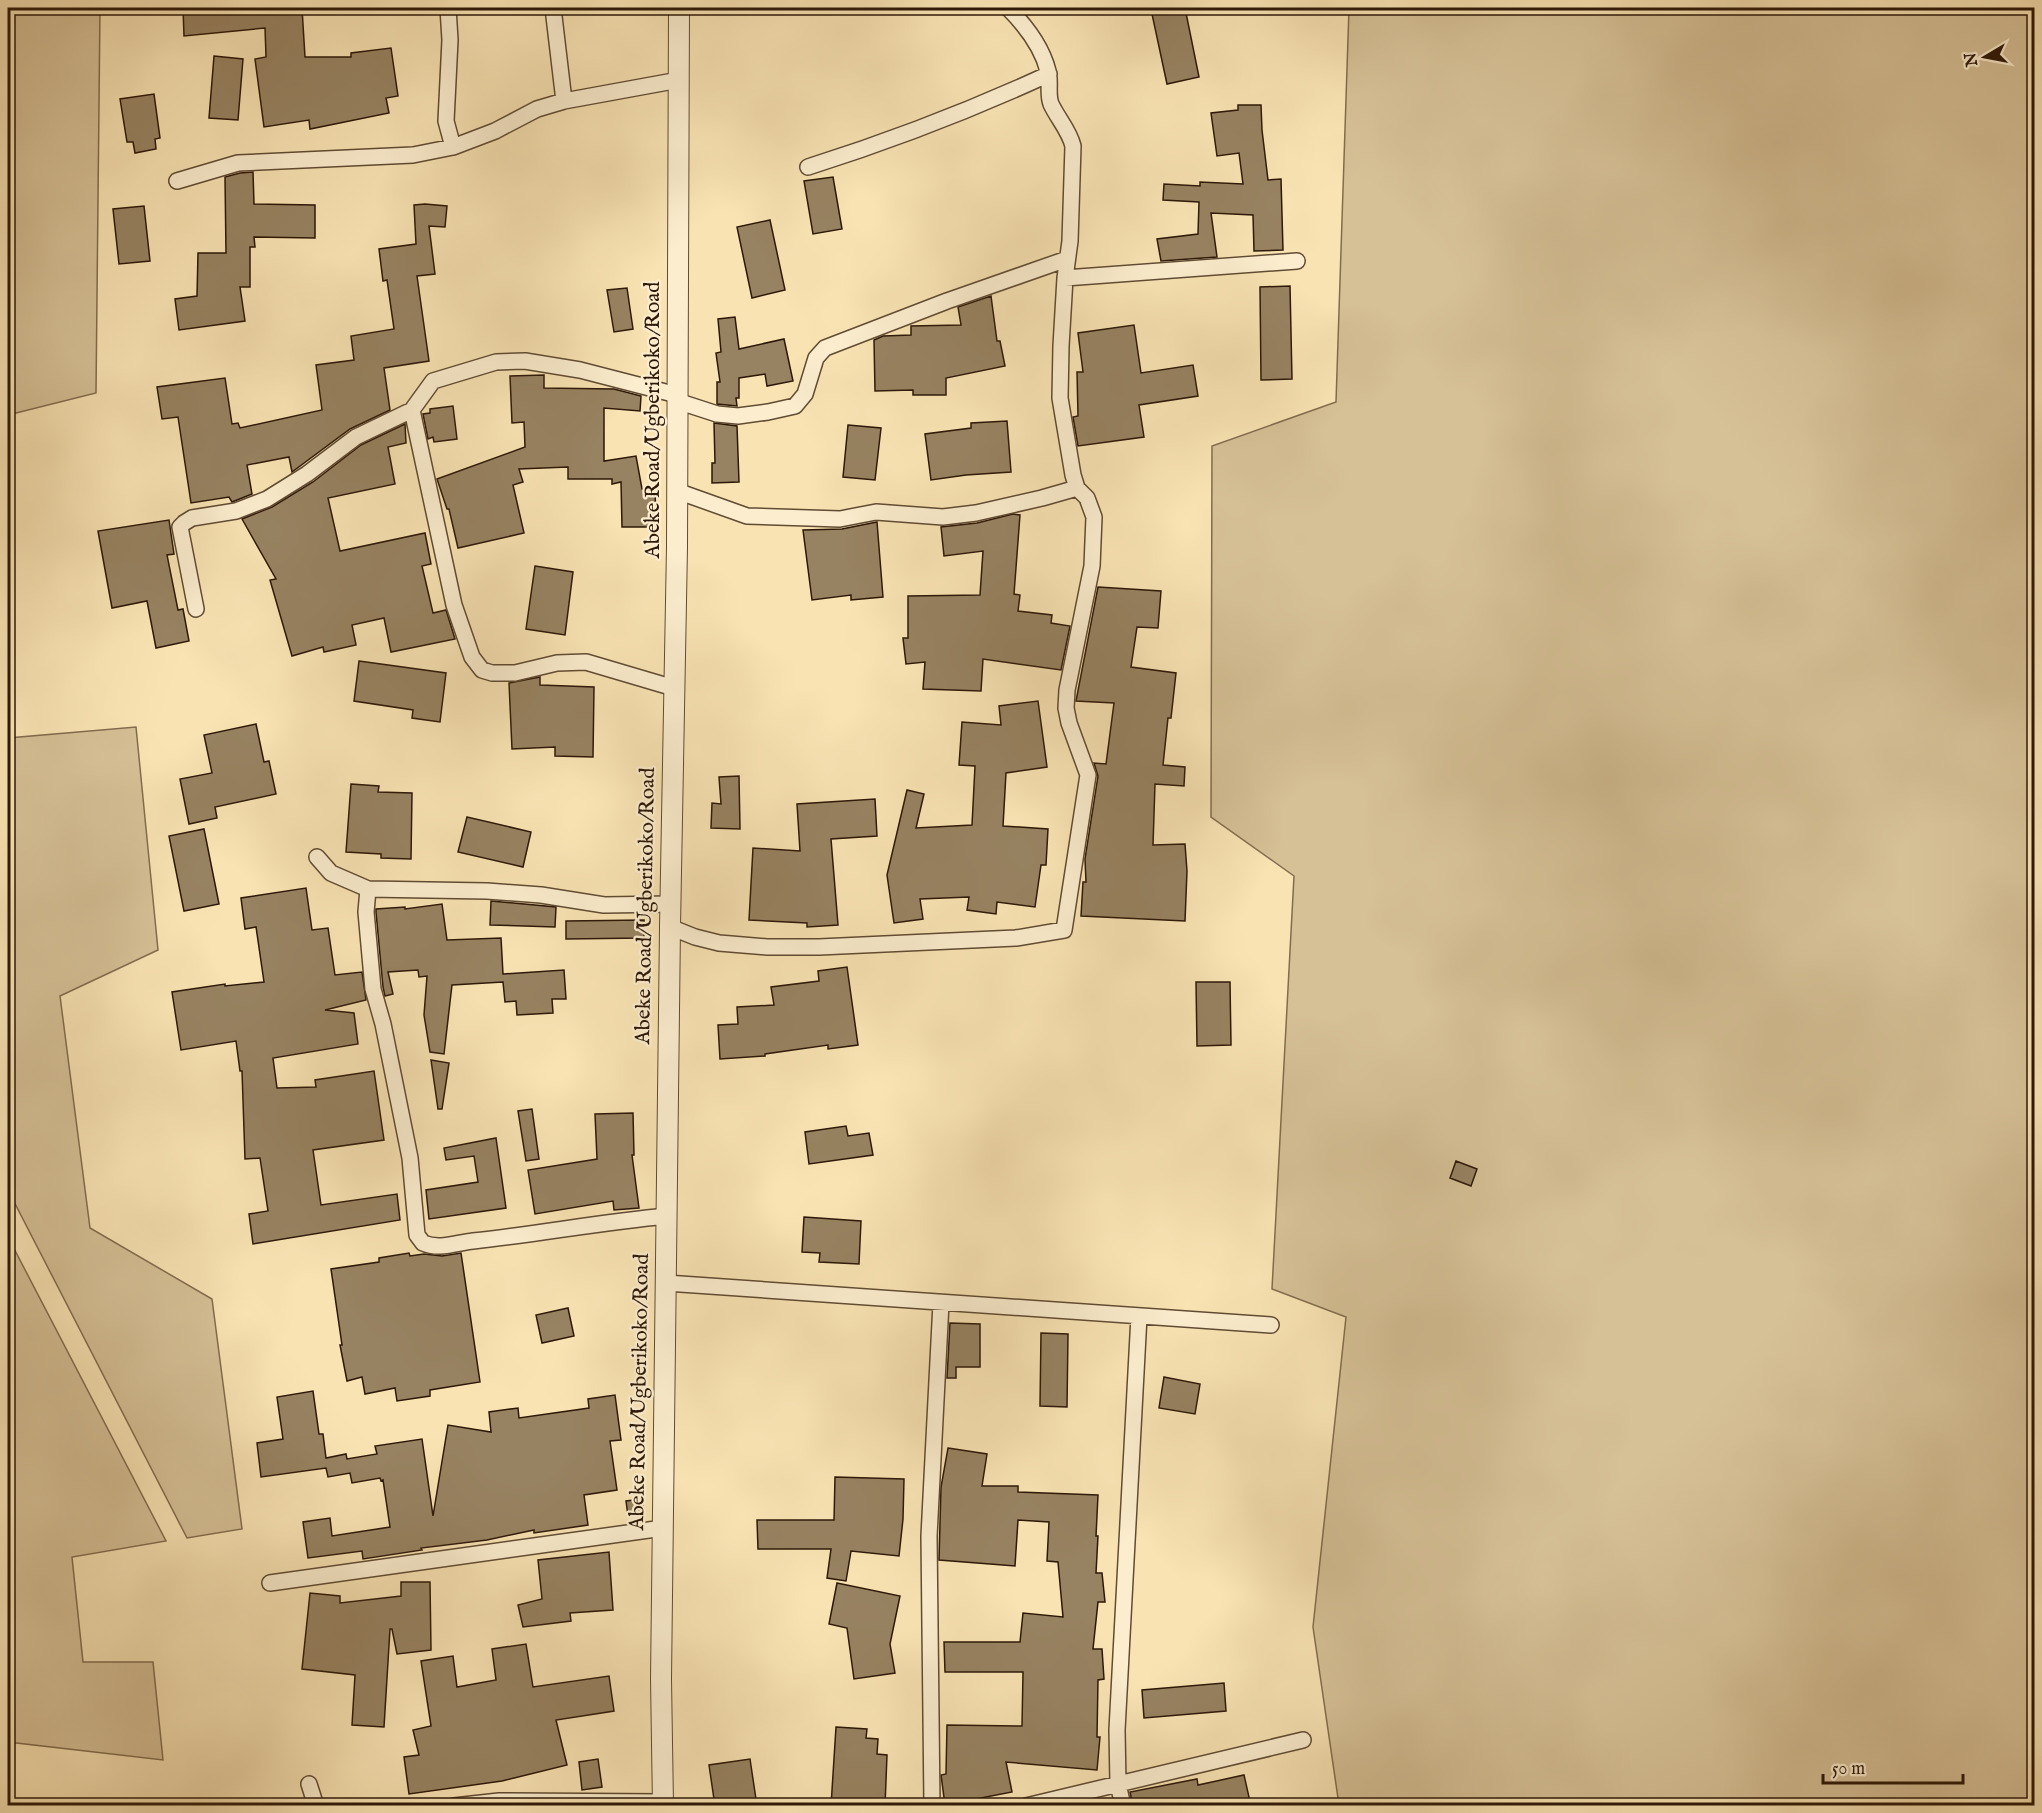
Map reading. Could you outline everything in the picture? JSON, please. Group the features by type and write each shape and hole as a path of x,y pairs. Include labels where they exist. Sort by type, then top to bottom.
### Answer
{"street":[{"path":"448,8 450,40 446,121 453,147"},
{"path":"553,8 564,101"},
{"name":"Abeke Road/Ugberikoko/Road","path":"663,1804 661,1679 677,491 679,8"},
{"path":"670,927 719,943 767,947 819,947 1016,938 1064,930 1088,775 1069,723 1066,708 1067,690 1092,566 1094,517 1092,507 1077,488 1072,475 1060,398 1065,278 1070,242 1073,146 1071,136 1052,105 1046,62 1025,26 1008,8"},
{"path":"808,167 865,149 986,104 1049,74"},
{"path":"177,181 238,163 413,155 453,147 495,131 537,109 564,101 679,80"},
{"path":"196,609 180,527 184,523 192,518 237,511 267,499 307,474 356,437 412,410 433,381 496,362 525,361 580,370 677,398 717,414 738,416 768,412 795,406 805,394 816,358 825,348 947,301 1067,260"},
{"path":"1065,278 1297,261"},
{"path":"412,410 454,605 472,657 482,670 492,673 514,673 558,663 586,662 674,688"},
{"path":"677,491 747,516 840,519 876,512 943,517 976,513 1077,488"},
{"path":"317,857 331,873 368,889 487,891 540,895 604,905 670,904"},
{"path":"368,889 366,912 373,989 383,1024 410,1158 417,1235 423,1243 440,1247 459,1242 667,1216"},
{"path":"666,1283 1271,1325"},
{"path":"932,1806 929,1536 941,1302"},
{"path":"1122,1806 1118,1784 1117,1730 1139,1316"},
{"path":"270,1583 663,1528"},
{"path":"1026,1806 1304,1740"},
{"path":"309,1784 316,1806"},
{"path":"454,1806 499,1801 663,1804"}],"shaded area":[{"path":"8,8 100,8 96,393 8,415"},
{"path":"1349,8 2034,8 2034,1805 1772,1806 1767,1803 1747,1806 1339,1805 1313,1627 1346,1317 1272,1289 1294,876 1211,817 1212,446 1336,402"},
{"path":"136,727 158,950 60,996 90,1228 212,1299 242,1529 187,1538 8,1190 8,738"},
{"path":"8,1237 166,1541 72,1557 83,1662 153,1662 163,1760 8,1742"}],"building":[{"path":"183,8 302,8 305,57 351,57 351,53 391,48 398,96 386,98 389,113 310,129 309,120 264,127 255,59 266,57 265,28 184,36"},
{"path":"1185,8 1199,77 1167,84 1152,14"},
{"path":"214,56 243,59 238,120 209,118"},
{"path":"154,94 160,138 155,139 156,149 135,153 133,142 127,142 120,99"},
{"path":"1238,105 1261,105 1268,180 1281,179 1283,250 1254,251 1253,215 1211,213 1217,257 1161,261 1157,239 1198,234 1199,202 1163,200 1164,184 1200,186 1200,182 1243,184 1239,153 1217,156 1211,113 1238,110"},
{"path":"253,172 254,204 315,205 315,238 254,237 255,247 250,247 250,287 240,287 245,321 179,330 175,299 197,296 198,253 226,253 225,177"},
{"path":"833,177 842,229 813,234 804,181"},
{"path":"414,205 447,206 445,227 429,226 435,274 417,276 429,361 384,368 390,410 350,429 292,472 289,457 247,465 252,494 232,502 229,497 191,503 178,417 162,419 157,387 225,378 232,424 238,423 240,428 322,410 316,365 354,360 351,336 394,329 387,280 383,281 379,249 416,244"},
{"path":"144,206 150,261 119,264 113,209"},
{"path":"770,220 785,290 752,298 737,227"},
{"path":"1290,286 1292,379 1261,380 1260,287"},
{"path":"627,288 633,329 614,332 607,290"},
{"path":"991,296 997,341 1000,341 1005,366 946,378 946,395 913,395 913,390 875,391 874,340 883,336 911,335 911,326 961,325 958,307"},
{"path":"735,317 739,349 784,339 793,381 767,386 765,374 739,378 737,406 717,404 717,382 720,382 716,353 721,352 718,319"},
{"path":"1134,325 1141,373 1193,365 1198,396 1139,405 1144,437 1078,446 1073,417 1078,416 1077,372 1083,372 1078,333"},
{"path":"544,375 544,388 614,389 641,396 640,411 604,408 604,461 636,456 642,489 655,488 656,527 622,527 621,482 612,484 612,479 568,479 568,467 519,469 523,482 513,485 524,533 458,548 449,509 447,509 437,479 525,447 524,422 512,423 510,376"},
{"path":"453,406 457,439 434,442 433,437 428,439 423,414 430,413 430,409"},
{"path":"1007,421 1011,472 931,480 925,434 971,428 971,423"},
{"path":"714,423 737,426 739,482 712,483 712,463 715,463"},
{"path":"405,424 406,443 388,447 395,484 328,498 340,551 425,533 431,564 422,566 433,613 446,610 455,639 391,652 384,618 352,625 356,645 324,652 323,647 292,656 270,580 276,579 242,519 272,507 313,482 361,445"},
{"path":"848,425 881,428 875,480 843,477"},
{"path":"1013,514 1020,515 1014,594 1020,595 1018,611 1052,615 1051,623 1070,626 1061,670 983,659 981,691 923,689 925,662 906,664 903,638 908,638 908,596 980,595 983,551 944,556 941,527 977,523"},
{"path":"169,520 174,554 167,555 178,610 183,609 189,641 156,648 147,601 112,608 98,531"},
{"path":"877,522 883,597 851,600 851,595 812,600 803,530 842,529"},
{"path":"535,566 573,572 565,635 526,629"},
{"path":"1098,587 1161,591 1158,628 1137,627 1131,667 1176,673 1163,765 1185,767 1184,786 1155,784 1153,845 1185,844 1187,871 1185,921 1081,916 1083,882 1086,882 1085,859 1098,776 1094,763 1106,764 1114,703 1076,701"},
{"path":"359,661 446,673 440,722 412,718 413,710 354,701"},
{"path":"540,677 540,685 594,687 593,757 555,756 555,747 512,749 509,683"},
{"path":"1038,701 1047,767 1006,773 1003,826 1048,829 1046,865 1041,865 1035,907 997,902 996,914 967,910 969,897 920,899 923,919 894,923 887,875 907,790 924,794 916,828 972,825 975,766 959,765 962,722 1001,725 999,706"},
{"path":"256,724 264,762 269,761 276,794 215,807 217,818 189,824 180,779 212,773 204,735"},
{"path":"739,776 740,829 711,828 712,803 721,804 719,777"},
{"path":"351,784 379,786 378,792 412,793 411,859 381,858 381,854 346,852"},
{"path":"875,799 877,836 831,839 838,925 807,927 807,923 749,920 753,848 800,851 797,804"},
{"path":"467,817 531,832 523,867 458,852"},
{"path":"204,829 219,904 184,911 169,836"},
{"path":"306,888 312,930 328,928 335,975 362,972 366,1000 325,1010 354,1013 358,1044 273,1058 277,1088 316,1087 315,1080 374,1071 384,1140 313,1150 321,1205 397,1194 400,1220 253,1244 249,1214 268,1211 260,1158 245,1159 242,1071 240,1071 236,1041 181,1050 172,992 225,984 225,986 264,982 256,927 245,929 241,898"},
{"path":"491,901 556,907 555,927 490,925"},
{"path":"442,904 447,940 501,938 503,974 564,970 566,999 552,999 553,1013 517,1015 516,1001 505,1002 503,982 452,985 444,1054 430,1052 424,1015 427,976 419,977 418,970 388,972 393,994 385,996 376,909 405,907 405,909"},
{"path":"644,920 644,938 566,939 566,921"},
{"path":"847,967 858,1045 828,1049 828,1045 765,1054 765,1056 720,1059 718,1025 738,1024 737,1007 774,1005 771,987 819,981 818,971"},
{"path":"1196,982 1230,982 1231,1045 1197,1046"},
{"path":"431,1060 449,1063 442,1109 438,1109"},
{"path":"532,1109 539,1159 526,1161 518,1111"},
{"path":"633,1113 634,1155 632,1155 639,1208 614,1210 613,1201 535,1214 528,1170 597,1159 595,1114"},
{"path":"846,1126 848,1136 869,1133 873,1155 809,1164 805,1132"},
{"path":"496,1138 506,1208 429,1219 426,1190 478,1182 474,1156 446,1160 444,1148"},
{"path":"1456,1161 1477,1169 1471,1186 1450,1178"},
{"path":"804,1217 861,1221 859,1264 819,1262 820,1253 802,1252"},
{"path":"409,1253 410,1256 424,1254 442,1256 461,1253 480,1382 430,1390 430,1396 397,1401 395,1388 365,1394 362,1377 347,1381 340,1345 342,1345 331,1269 379,1262 379,1258"},
{"path":"568,1308 574,1336 542,1343 536,1315"},
{"path":"950,1323 980,1324 980,1367 956,1367 956,1378 947,1378"},
{"path":"1041,1333 1068,1334 1067,1407 1040,1406"},
{"path":"1164,1377 1200,1384 1195,1414 1159,1408"},
{"path":"313,1391 319,1434 323,1434 326,1458 346,1454 347,1459 377,1454 375,1446 422,1439 433,1516 448,1425 491,1432 489,1412 518,1408 519,1418 589,1408 588,1399 615,1395 621,1440 610,1441 617,1490 584,1495 588,1525 534,1533 534,1530 487,1540 421,1548 422,1550 363,1559 362,1551 308,1558 303,1522 330,1518 332,1536 390,1527 383,1480 381,1481 380,1478 352,1483 350,1473 328,1477 326,1468 261,1477 257,1443 283,1439 277,1397"},
{"path":"948,1448 987,1454 982,1486 1018,1486 1018,1492 1098,1495 1096,1573 1102,1573 1105,1602 1098,1602 1093,1649 1102,1649 1104,1679 1098,1680 1097,1737 1100,1737 1097,1770 1006,1762 1012,1792 945,1805 941,1775 946,1774 947,1725 1022,1726 1023,1672 945,1672 944,1642 1020,1642 1023,1613 1063,1617 1058,1562 1047,1561 1049,1522 1018,1520 1015,1566 939,1560 941,1487"},
{"path":"835,1477 904,1479 899,1556 851,1551 846,1581 827,1578 831,1549 758,1549 757,1520 834,1520"},
{"path":"642,1499 644,1515 628,1516 626,1501"},
{"path":"609,1552 613,1610 570,1613 571,1621 523,1627 518,1605 542,1599 538,1560"},
{"path":"401,1582 430,1582 431,1650 397,1654 392,1629 390,1629 384,1727 352,1725 355,1675 302,1669 310,1593 340,1596 340,1603 401,1596"},
{"path":"837,1583 900,1596 890,1644 895,1673 854,1679 847,1628 829,1624"},
{"path":"526,1644 533,1687 609,1676 614,1711 556,1720 567,1765 502,1781 409,1794 404,1757 419,1755 413,1730 431,1726 421,1661 453,1656 457,1687 496,1680 492,1649"},
{"path":"1224,1683 1226,1711 1144,1718 1142,1690"},
{"path":"836,1727 867,1729 866,1738 878,1739 877,1754 887,1755 885,1806 831,1806"},
{"path":"598,1759 602,1787 582,1790 579,1762"},
{"path":"750,1759 757,1806 715,1806 709,1765"},
{"path":"1244,1775 1251,1806 1133,1806 1130,1792 1197,1779 1198,1785"}]}
